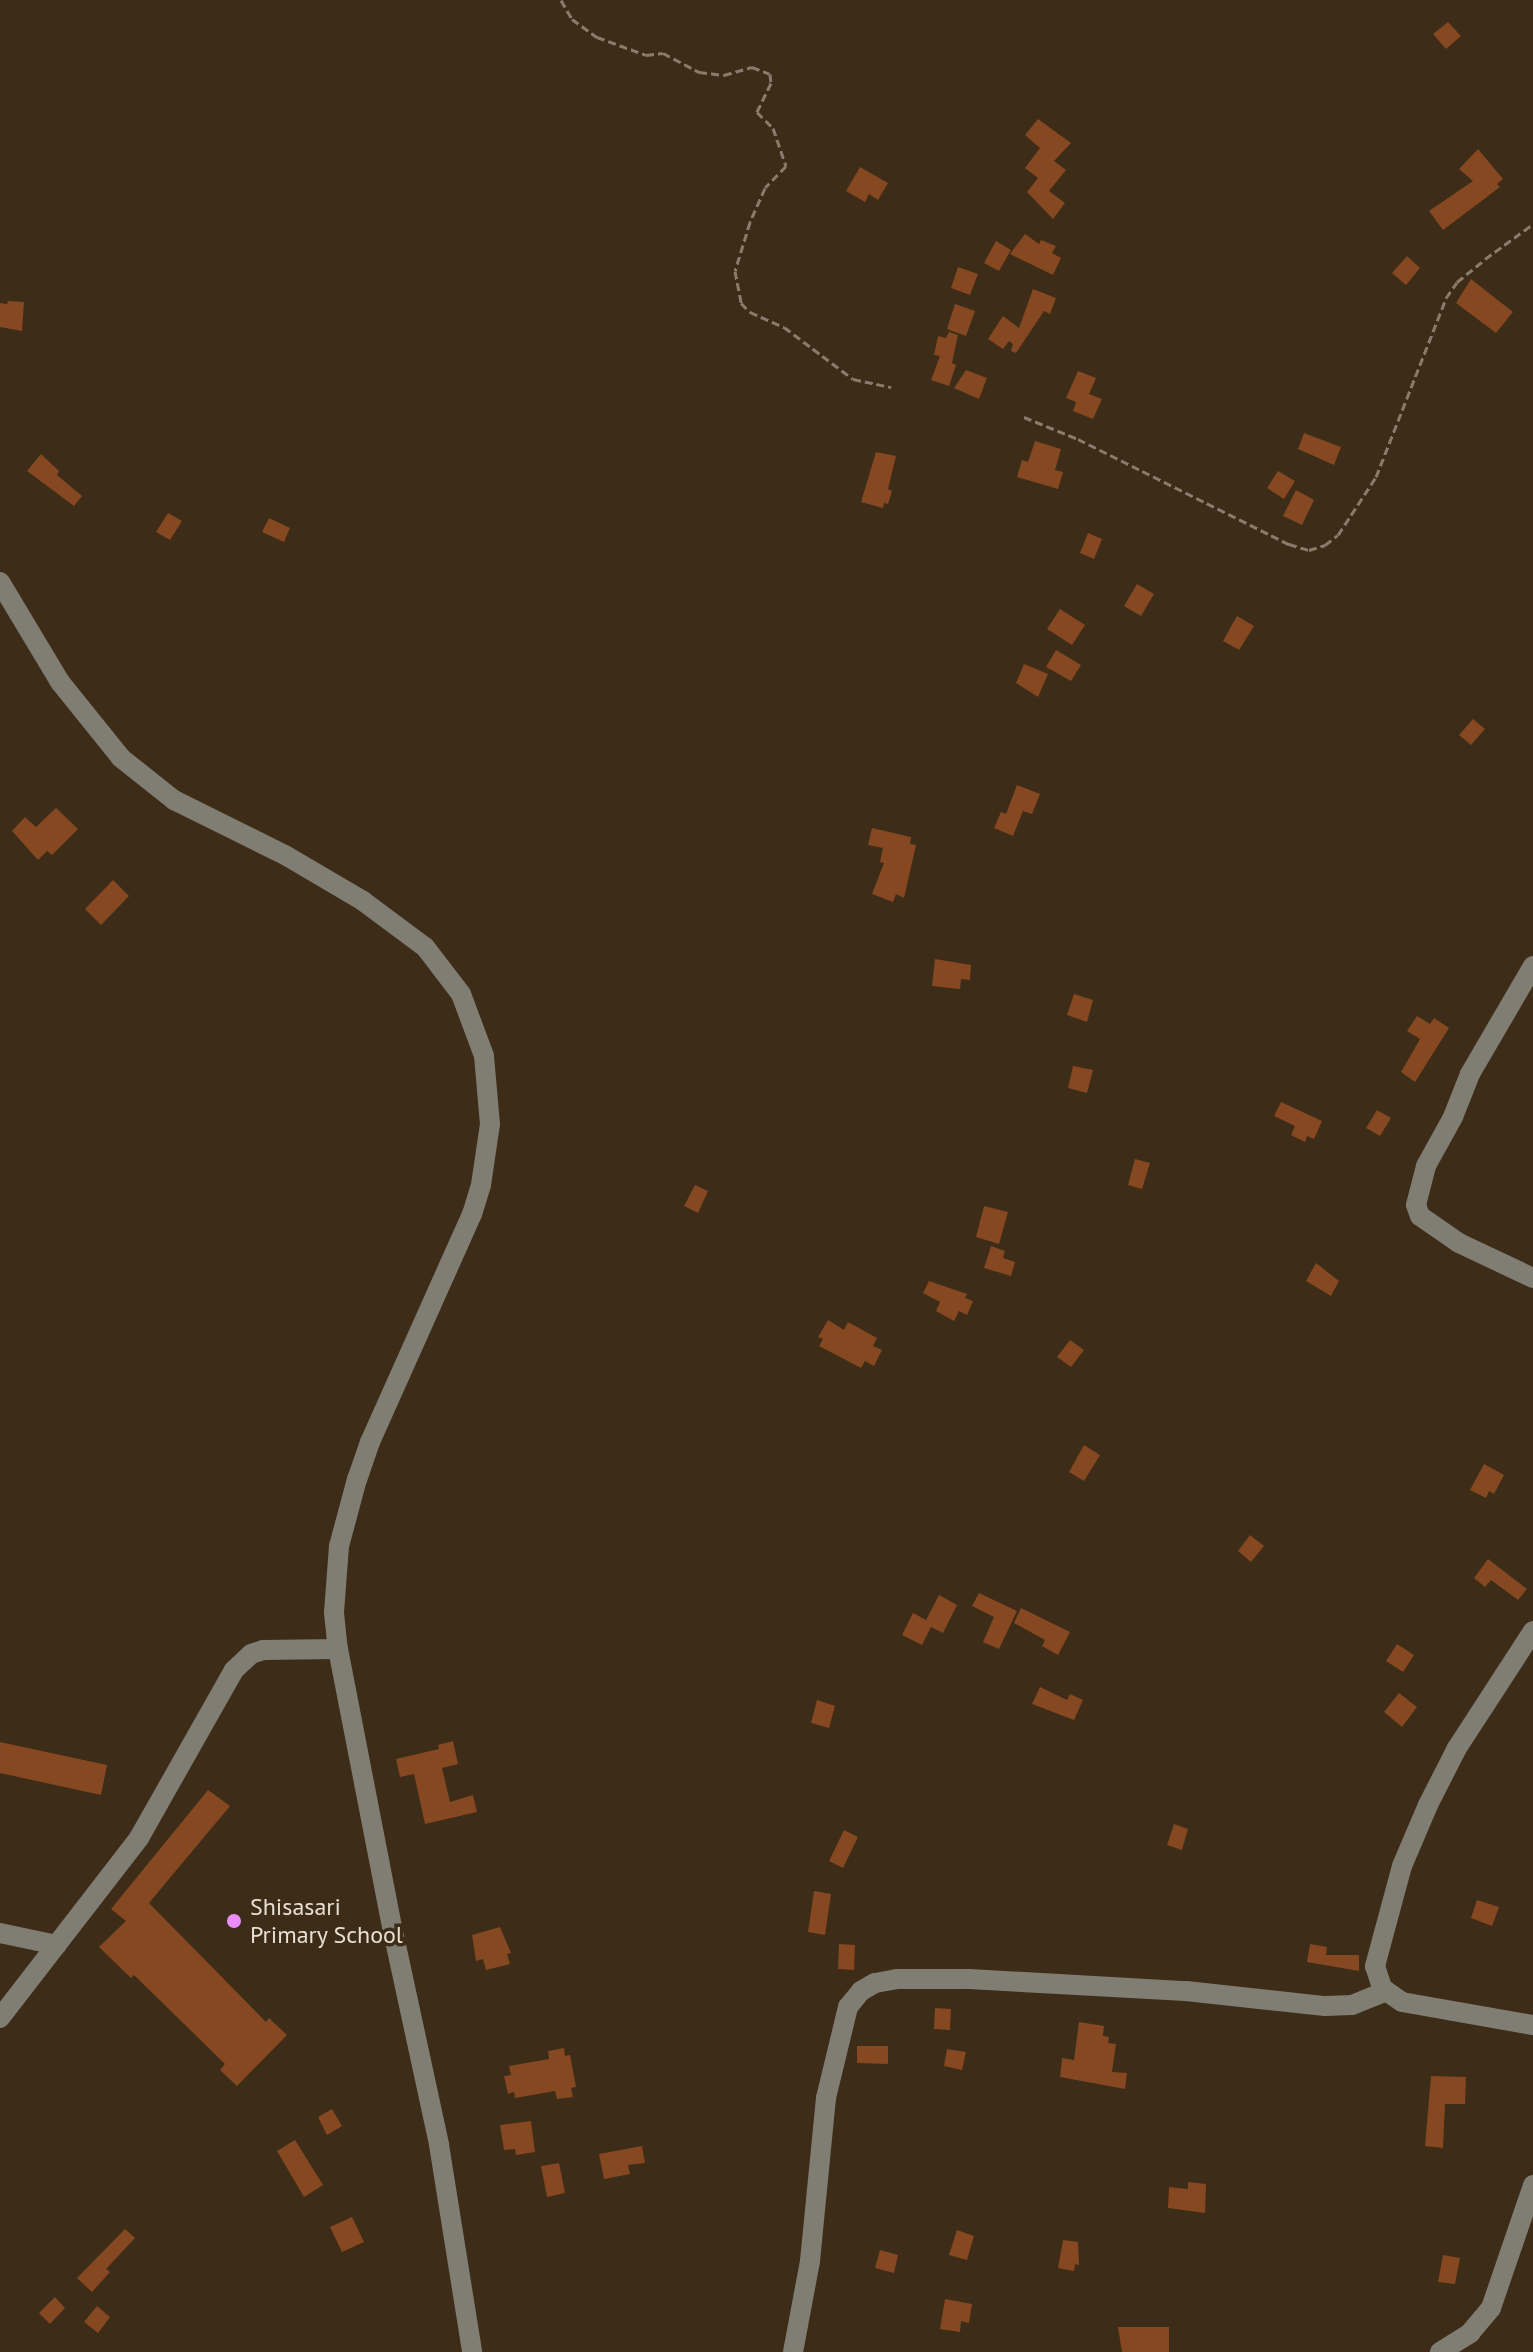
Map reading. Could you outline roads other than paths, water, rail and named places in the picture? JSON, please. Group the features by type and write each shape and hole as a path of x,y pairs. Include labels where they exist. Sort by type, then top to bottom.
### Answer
{"street":[{"path":"0,582 60,682 121,758 174,800 285,855 363,901 425,947 461,994 484,1056 490,1124 481,1185 472,1214 357,1479 345,1519 335,1580 338,1649 439,2145 472,2352"},
{"path":"1533,966 1470,1074 1453,1117 1426,1166 1416,1205 1420,1216 1459,1243 1533,1278"},
{"path":"1533,1631 1457,1748 1414,1835 1391,1901 1375,1966 1376,1976 1386,1991 1417,2007 1533,2025"},
{"path":"0,2018 139,1838 234,1670 251,1654 263,1650 338,1649"},
{"path":"0,1933 57,1945"},
{"path":"793,2352 810,2261 826,2098 848,2007 861,1991 875,1983 897,1979 969,1979 1186,1991 1325,2006 1352,2005 1386,1991"},
{"path":"1440,2352 1470,2333 1491,2308 1533,2185"}],"place":[{"name":"Shisasari Primary School","path":"234,1921"}]}
